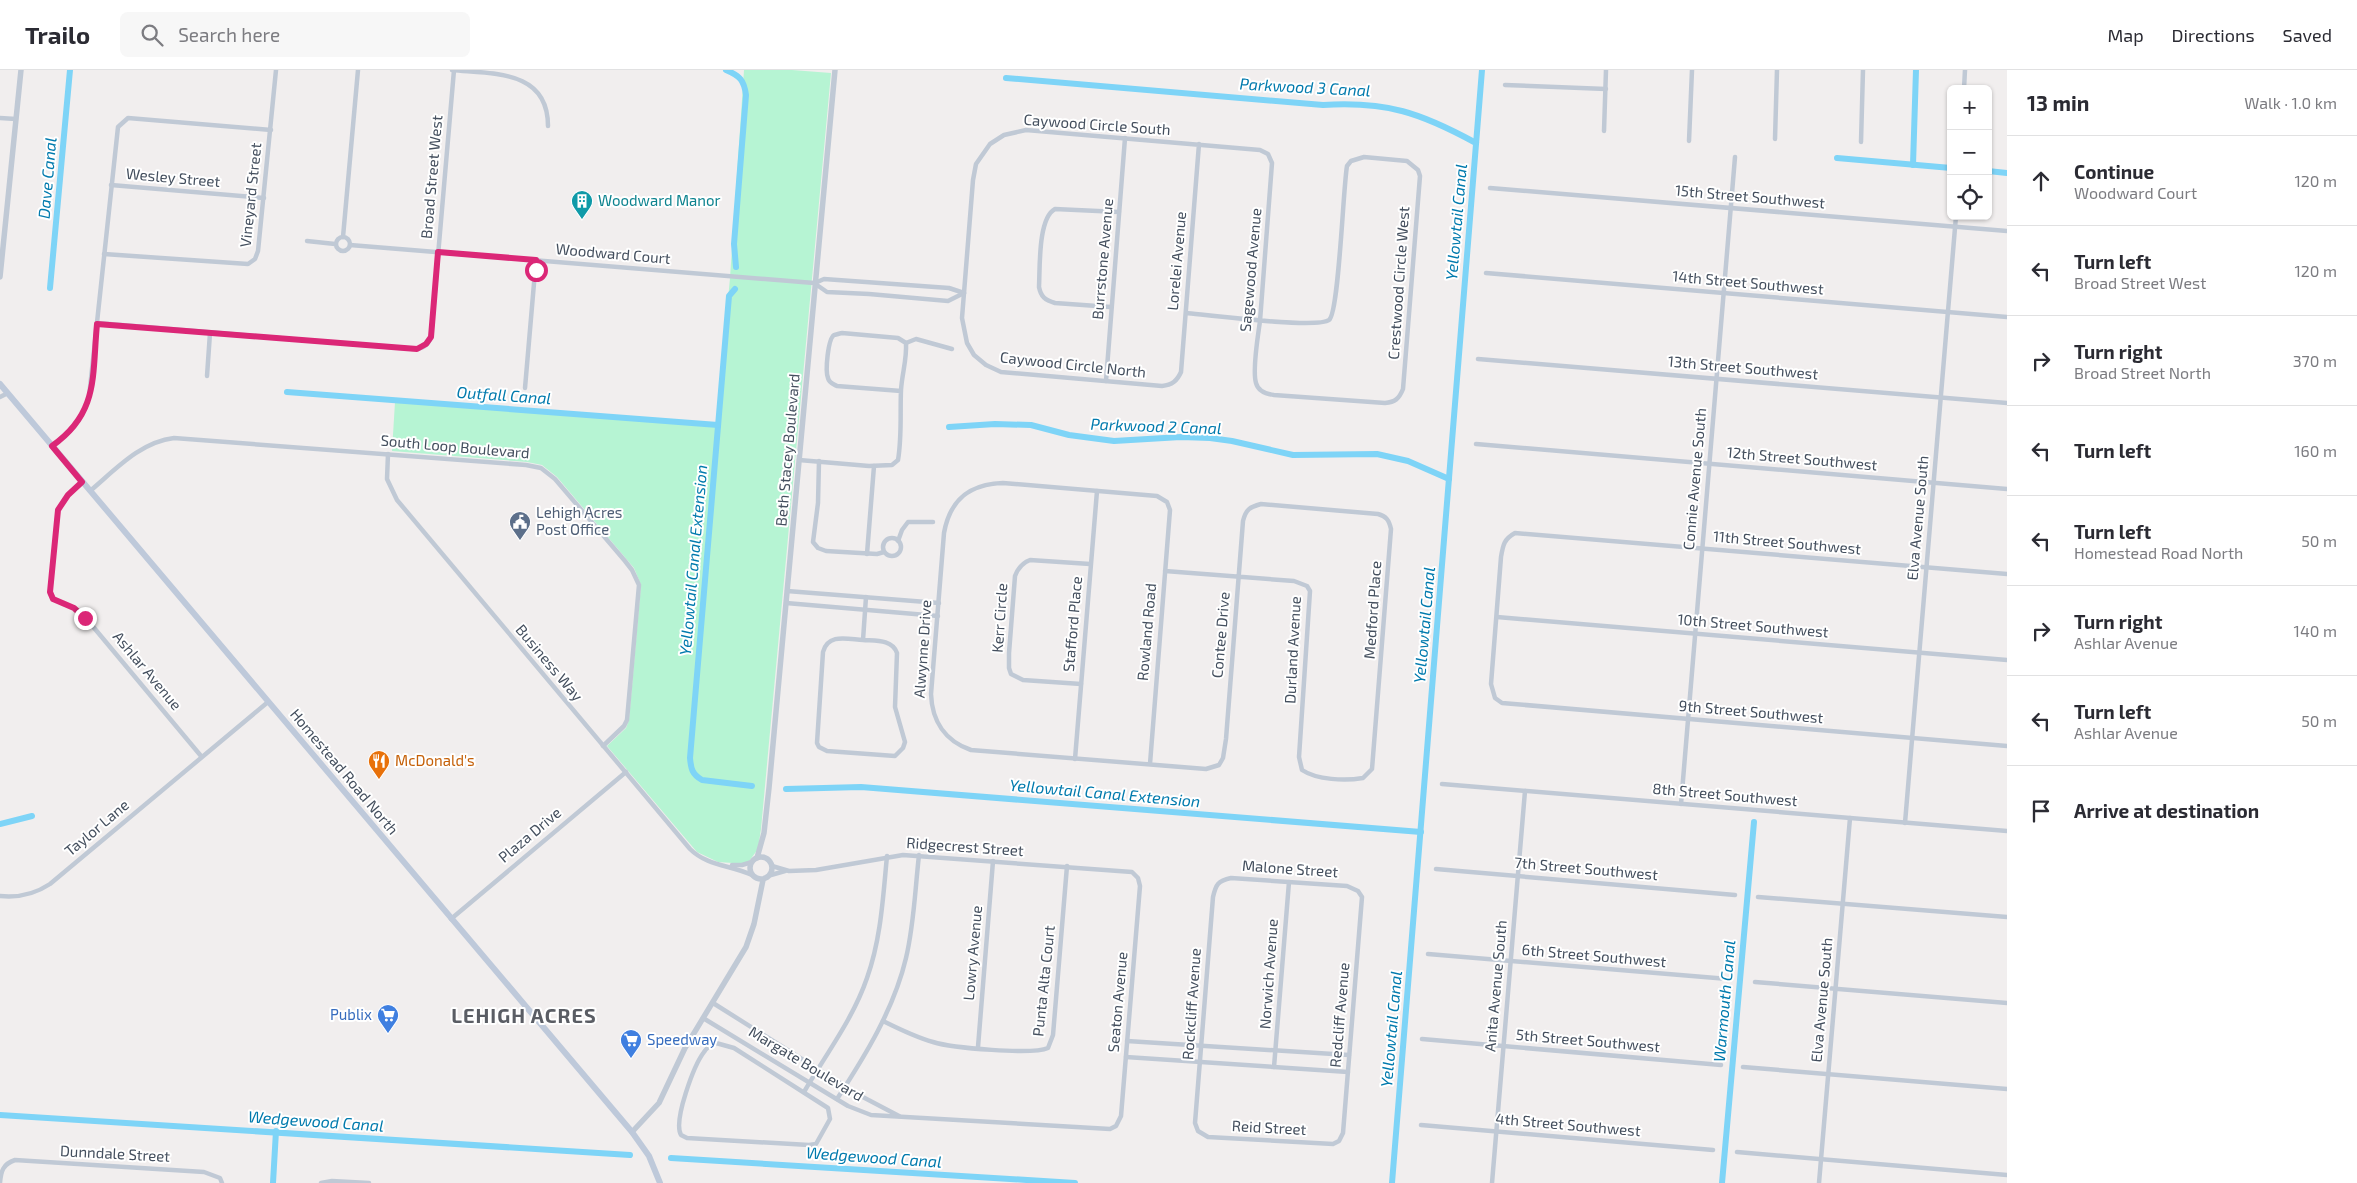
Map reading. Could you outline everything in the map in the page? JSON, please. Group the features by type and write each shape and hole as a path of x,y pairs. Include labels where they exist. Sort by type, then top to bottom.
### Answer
{"main road":[{"name":"Homestead Road North","path":"0,384 632,1132 650,1156 660,1183"}],"street":[{"path":"0,277 21,70"},
{"name":"Vineyard Street","path":"104,254 248,264 255,259 258,251 264,198 276,70"},
{"path":"343,237 358,70"},
{"name":"Broad Street West","path":"210,333 417,349 426,344 431,337 452,70 503,75 524,80 535,89 543,102 548,126"},
{"name":"Beth Stacey Boulevard","path":"766,858 764,832 835,70"},
{"path":"1604,131 1606,70"},
{"path":"1689,141 1692,70"},
{"path":"1775,139 1777,70"},
{"path":"1860,142 1863,70"},
{"path":"1964,85 1965,70"},
{"path":"1505,85 1606,89"},
{"path":"0,118 16,118"},
{"path":"52,446 76,425 87,406 118,127 127,119 271,130"},
{"name":"Caywood Circle South","path":"964,293 973,180 976,164 985,149 1004,135 1026,130 1260,150 1268,154"},
{"name":"Burrstone Avenue","path":"1106,381 1125,138"},
{"name":"Lorelei Avenue","path":"1178,380 1181,372 1199,144"},
{"name":"Sagewood Avenue","path":"1258,388 1255,381 1272,164 1268,154"},
{"name":"Crestwood Circle West","path":"1258,388 1267,394 1274,395 1385,403 1393,402 1400,397 1403,390 1407,343 1420,176 1418,170 1407,161 1364,157 1351,161 1347,166 1334,314 1330,320 1321,324 1260,319"},
{"name":"Connie Avenue South","path":"1681,804 1735,157"},
{"name":"Wesley Street","path":"111,185 264,198"},
{"name":"15th Street Southwest","path":"1490,188 2007,231"},
{"path":"1112,307 1046,301 1041,295 1039,287 1040,269 1044,225 1050,212 1062,208 1119,212"},
{"name":"Elva Avenue South","path":"1905,823 1956,220"},
{"path":"335,244 339,238 343,237"},
{"path":"307,241 335,244 341,252 346,251 350,245 348,239 343,237"},
{"name":"Woodward Court","path":"350,245 814,283"},
{"path":"525,388 536,260"},
{"name":"14th Street Southwest","path":"1486,273 2007,317"},
{"path":"824,278 949,288 964,293 948,301 827,292 814,283 824,278"},
{"name":"Caywood Circle North","path":"964,293 962,318 964,335 970,349 986,365 1001,372 1162,386 1169,385 1178,380"},
{"path":"1186,313 1260,319"},
{"path":"97,324 210,333 207,376"},
{"path":"901,391 837,386 830,383 827,377 829,348 830,341 835,335 842,333 898,338 906,343"},
{"path":"906,343 916,339 952,349"},
{"path":"799,460 874,466 892,465 898,460 902,412 901,391 907,357 906,343"},
{"name":"13th Street Southwest","path":"1478,358 2007,403"},
{"path":"0,397 8,393"},
{"name":"South Loop Boulevard","path":"90,492 137,452 152,443 167,439 186,438 526,465 541,468 555,479 632,570 636,578 639,592 628,712 624,726 604,746"},
{"name":"12th Street Southwest","path":"1476,444 2007,489"},
{"name":"Business Way","path":"388,454 387,479 397,500 696,854 711,863 738,868 753,876"},
{"path":"819,461 818,503 813,542 818,548 826,551 866,554 884,552"},
{"path":"866,554 874,466"},
{"name":"Ashlar Avenue","path":"82,482 68,495 58,510 50,592 53,599 74,608 85,618 201,756"},
{"name":"Alwynne Drive","path":"1167,502 1157,496 1003,483 988,484 970,490 954,505 946,521 938,604 932,703 935,718 945,735 959,745 972,750 1206,768 1219,765"},
{"name":"Stafford Place","path":"1075,759 1097,491"},
{"name":"Rowland Road","path":"1150,764 1170,510 1167,502"},
{"name":"Medford Place","path":"1250,507 1261,504 1378,514 1384,516 1389,521 1392,529 1372,770 1363,778 1355,780 1310,775 1302,770"},
{"name":"Contee Drive","path":"1219,765 1223,758 1226,740 1243,521 1245,513 1250,507"},
{"path":"898,541 902,530 908,522 933,522"},
{"name":"11th Street Southwest","path":"1497,617 1501,557 1507,537 1515,533 2007,574"},
{"path":"893,538 898,541 901,549 898,554 888,556 884,552 884,543 888,539 893,538"},
{"name":"Kerr Circle","path":"1081,684 1023,680 1011,674 1009,653 1017,569 1024,562 1030,560 1090,564"},
{"name":"Durland Avenue","path":"1165,571 1294,581 1307,586 1310,591 1299,757 1302,770"},
{"path":"787,591 938,604"},
{"path":"863,640 866,597"},
{"path":"786,603 938,616"},
{"name":"10th Street Southwest","path":"1497,617 2007,660"},
{"name":"9th Street Southwest","path":"1497,617 1491,684 1495,698 1502,703 2007,746"},
{"path":"833,639 863,640 892,644 897,653 895,707 905,742 903,748 896,756 827,751 817,743 821,670 825,644 833,639"},
{"path":"201,756 268,702"},
{"name":"Taylor Lane","path":"0,896 20,896 33,893 50,884 201,756"},
{"name":"Plaza Drive","path":"451,919 626,772"},
{"name":"8th Street Southwest","path":"1442,784 2007,831"},
{"name":"Anita Avenue South","path":"1492,1183 1525,791"},
{"name":"Elva Avenue South","path":"1819,1183 1850,818"},
{"name":"Beth Stacey Boulevard","path":"754,860 764,832"},
{"path":"837,1100 883,1021 894,997 906,959 913,916 919,855"},
{"name":"Ridgecrest Street","path":"771,875 789,871 829,869 887,856 919,855 1125,870 1132,872 1138,878"},
{"path":"804,1092 853,1012 867,979 879,934 887,856"},
{"path":"632,1132 659,1103 685,1048 746,947 754,924 763,880 771,875 772,866 766,858 754,860 750,868 758,897"},
{"name":"Business Way","path":"723,866 742,865 754,860"},
{"name":"Lowry Avenue","path":"978,1047 993,861"},
{"name":"Ridgecrest Street","path":"772,866 789,871"},
{"name":"Punta Alta Court","path":"883,1021 909,1034 935,1043 1041,1051 1048,1048 1052,1042 1067,866"},
{"name":"7th Street Southwest","path":"1436,869 1735,895"},
{"path":"753,876 763,880"},
{"name":"Seaton Avenue","path":"1116,1126 1121,1116 1140,886 1138,878"},
{"name":"Malone Street","path":"1220,881 1231,878 1347,886 1358,891"},
{"name":"Rockcliff Avenue","path":"1198,1131 1196,1123 1213,898 1215,886 1220,881"},
{"name":"Norwich Avenue","path":"1274,1067 1289,882"},
{"name":"Redcliff Avenue","path":"1339,1141 1344,1133 1362,910 1362,897 1358,891"},
{"path":"1758,897 2007,917"},
{"name":"6th Street Southwest","path":"1428,954 1728,980"},
{"path":"1755,982 2007,1003"},
{"name":"Margate Boulevard","path":"712,1003 817,1070 900,1116"},
{"name":"Margate Boulevard","path":"704,1018 837,1100 871,1115 1075,1128 1110,1129 1116,1126"},
{"path":"734,1048 739,1039"},
{"name":"5th Street Southwest","path":"1422,1039 1721,1065"},
{"path":"1127,1041 1350,1055"},
{"path":"716,1043 734,1048 822,1103 830,1112 830,1119 814,1145 682,1136 678,1124 693,1075 703,1053 709,1046 716,1043"},
{"path":"1126,1057 1348,1072"},
{"path":"1743,1067 2007,1089"},
{"name":"4th Street Southwest","path":"1421,1125 1713,1150"},
{"name":"Reid Street","path":"1198,1131 1208,1137 1333,1144 1339,1141"},
{"path":"1737,1152 2007,1174"},
{"name":"Dunndale Street","path":"0,1183 2,1169 7,1163 15,1160 204,1172 221,1181"},
{"path":"321,1183 332,1181 369,1183"}],"green space":[{"path":"744,70 792,70 831,73 761,829 758,849 747,864 718,862 697,852 607,746 626,728 629,720 641,585 634,568 557,477 542,465 527,462 392,451 395,402 716,427 730,278"}],"waterway":[{"name":"Dave Canal","path":"50,288 70,70"},
{"name":"Yellowtail Canal Extension","path":"726,70 741,79 746,95 734,244 736,267"},
{"name":"Yellowtail Canal","path":"1392,1183 1482,70"},
{"path":"1913,165 1916,70"},
{"name":"Parkwood 3 Canal","path":"1006,78 1323,105 1346,104 1385,107 1403,111 1438,124 1476,143"},
{"path":"1837,158 1947,168"},
{"path":"1992,171 2007,173"},
{"name":"Yellowtail Canal Extension","path":"735,289 729,296 690,758 693,771 702,780 752,786"},
{"name":"Outfall Canal","path":"287,392 718,425"},
{"name":"Parkwood 2 Canal","path":"949,427 995,424 1031,425 1069,435 1114,441 1181,437 1210,438 1293,455 1377,454 1408,461 1449,479"},
{"name":"Yellowtail Canal Extension","path":"786,789 861,787 1421,832"},
{"path":"0,824 32,816"},
{"name":"Warmouth Canal","path":"1722,1183 1754,822"},
{"name":"Wedgewood Canal","path":"0,1115 630,1155"},
{"path":"273,1183 276,1131"},
{"name":"Wedgewood Canal","path":"671,1158 1075,1183"}],"place":[{"name":"Woodward Manor","path":"582,220"},
{"name":"Lehigh Acres Post Office","path":"520,541"},
{"name":"McDonald's","path":"379,780"},
{"name":"Publix","path":"388,1034"},
{"name":"Speedway","path":"631,1059"}],"district":[{"name":"LEHIGH ACRES","path":"524,1016"}],"route":[{"path":"85,618 74,608 53,599 50,592 58,510 68,495 82,482 52,446 65,437 76,425 87,406 97,324 417,349 422,348 429,342 431,337 438,252 536,260 536,270"}]}
